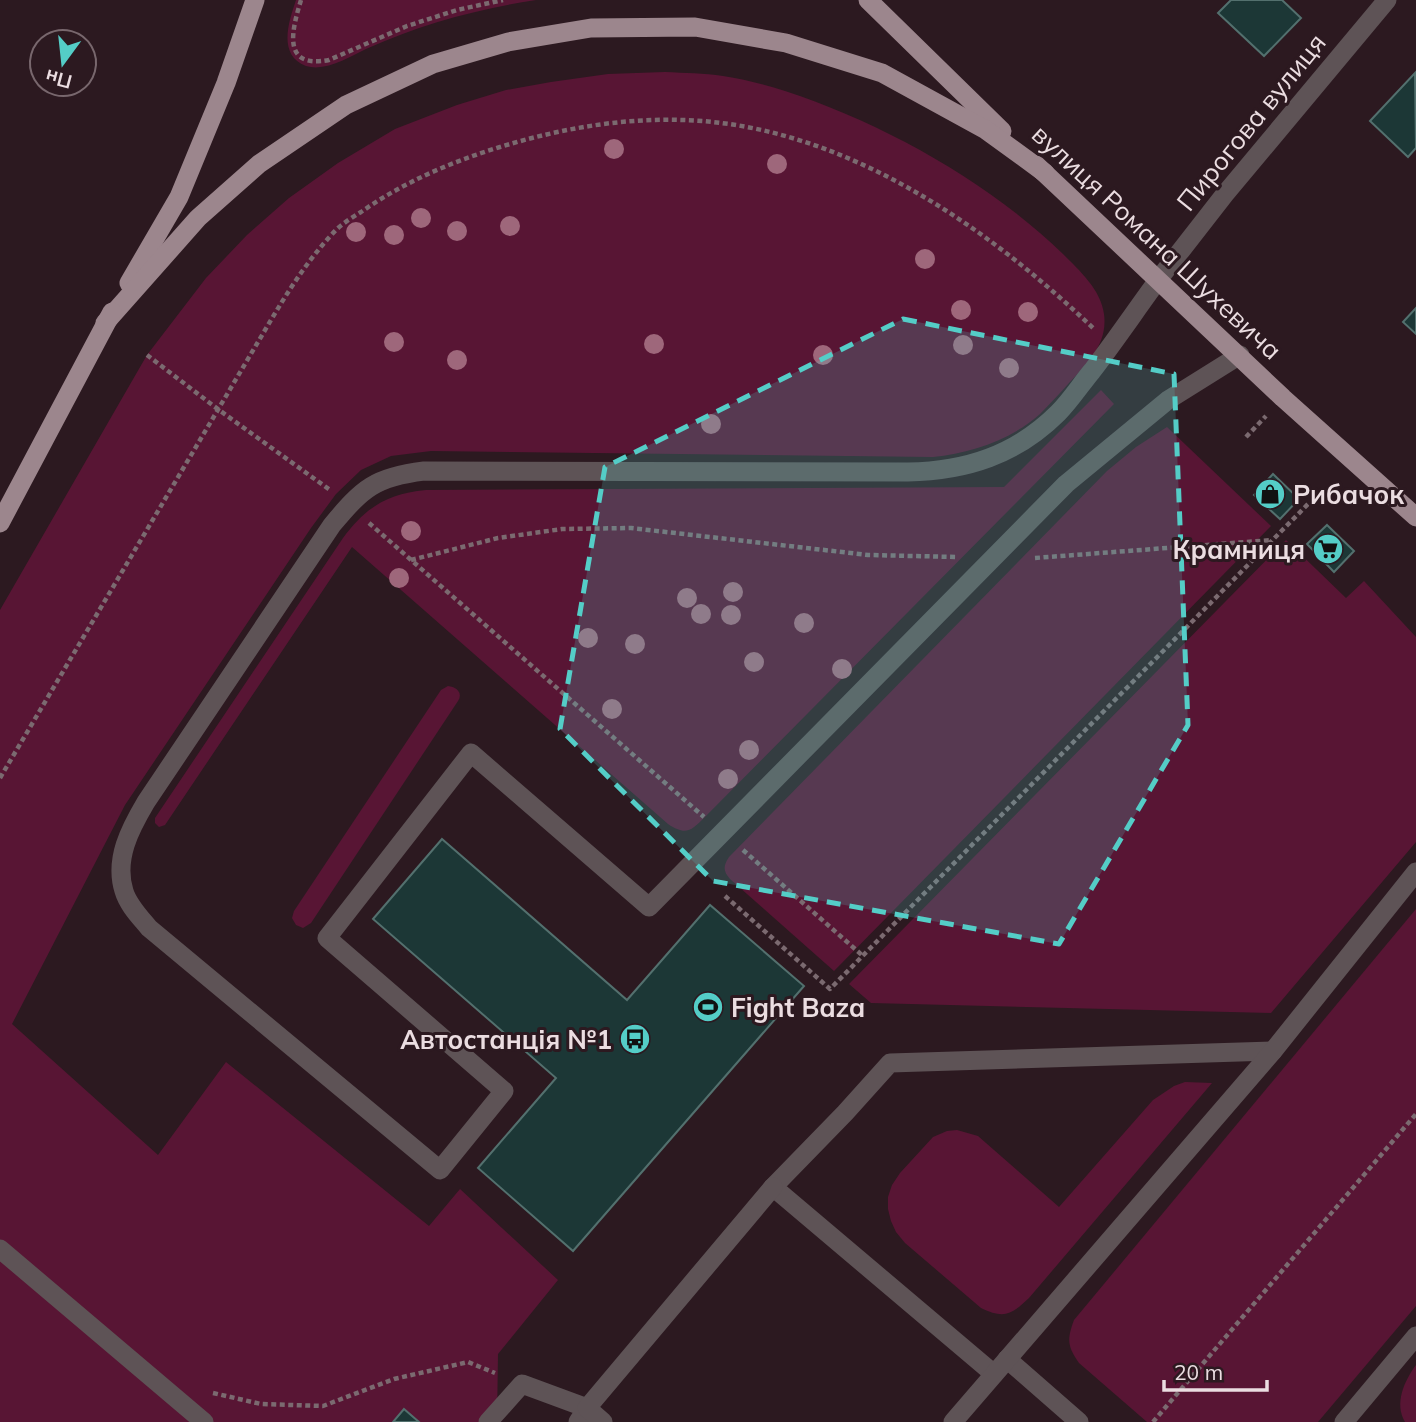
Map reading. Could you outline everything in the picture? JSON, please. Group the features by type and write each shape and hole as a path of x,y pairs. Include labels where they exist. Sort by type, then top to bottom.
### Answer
{"main road":[{"path":"0,523 106,323 179,197 226,83 255,0"},
{"name":"вулиця Романа Шухевича","path":"868,0 1045,173 1283,398 1416,517"},
{"path":"106,323 198,218 259,164 346,105 433,64 508,42 591,28 695,27 786,43 882,73 985,130 1045,173"}],"street":[{"name":"Пирогова вулиця","path":"1240,355 1168,400 1066,484 649,907 471,753 327,938 504,1091 440,1170 149,928 124,893 120,873 122,856 127,838 146,802 332,525 365,491 381,480 424,471 908,472 946,470 998,455 1030,437 1060,411 1224,194 1387,0"},
{"path":"953,1422 1273,1051 1416,872"},
{"path":"582,1415 773,1187 890,1063 1273,1051"},
{"path":"773,1187 1001,1367 1079,1422"},
{"path":"0,1249 204,1422"},
{"path":"1344,1422 1416,1336"},
{"path":"488,1422 522,1384 582,1415 603,1422"}],"path":[{"path":"301,0 294,23 292,44 305,61 320,62 407,26 457,10 503,0"},
{"path":"0,778 302,270 337,228 383,197 429,173 534,136 630,121 683,120 743,127 799,140 893,179 946,211 1020,263 1112,344"},
{"path":"148,355 336,494"},
{"path":"725,896 830,989 1312,500"},
{"path":"361,516 705,817"},
{"path":"411,560 498,537 562,529 631,528 868,555 962,557"},
{"path":"1035,558 1272,540"},
{"path":"739,847 863,956"},
{"path":"1153,1422 1416,1114"},
{"path":"208,1392 261,1404 323,1406 394,1379 468,1362 522,1384"}],"highlighted area":[{"path":"903,319 1174,374 1188,725 1059,944 713,881 560,729 605,467"}],"shaded area":[{"path":"296,0 536,0 492,8 428,25 337,63 314,67 297,61 288,46 288,27"},
{"path":"665,72 723,76 755,82 822,104 897,138 968,179 1034,228 1089,281 1099,297 1104,314 1100,343 1083,368 1029,423 990,444 962,452 933,457 431,451 391,456 361,470 336,494 125,805 12,1024 158,1155 226,1062 429,1226 460,1189 558,1280 498,1354 497,1422 0,1422 0,610 147,355 206,278 247,235 289,198 338,163 395,129 457,105 506,90 551,82 608,74"},
{"path":"1101,390 1114,404 692,829 679,830 668,824 352,547 165,825 159,827 155,823 155,818 343,538 360,518 378,504 400,495 426,490 1004,487"},
{"path":"1167,427 1271,526 834,971 730,879 725,868 727,860 1107,471 1136,447"},
{"path":"1286,540 1346,598 1364,581 1416,637 1416,842 1271,1013 871,1003 849,984"},
{"path":"448,686 458,691 458,701 311,923 303,928 296,925 292,918 294,911 441,690"},
{"path":"1416,909 1416,1306 1318,1422 1147,1422 1079,1363 1069,1342 1074,1320"},
{"path":"1185,1082 1212,1083 1029,1298 1012,1312 1002,1314 981,1308 905,1243 896,1232 888,1209 892,1185 933,1137 957,1130 978,1136 1059,1207 1153,1100"},
{"path":"1416,1365 1416,1422 1405,1422 1400,1400"}],"building":[{"path":"1231,0 1282,0 1301,18 1264,56 1218,13"},
{"path":"1415,73 1416,148 1408,157 1370,121"},
{"path":"1416,308 1416,334 1403,322"},
{"path":"1273,474 1299,499 1280,519 1254,495"},
{"path":"1327,525 1354,551 1334,572 1307,544"},
{"name":"Автостанція №1","path":"442,839 627,1000 710,905 804,986 573,1251 478,1168 556,1078 373,919"},
{"path":"404,1409 419,1422 393,1422"}],"place":[{"name":"Рибачок","path":"1270,494"},
{"name":"Крамниця","path":"1328,549"},
{"name":"Fight Baza","path":"708,1007"},
{"name":"Автостанція №1","path":"635,1039"}]}
